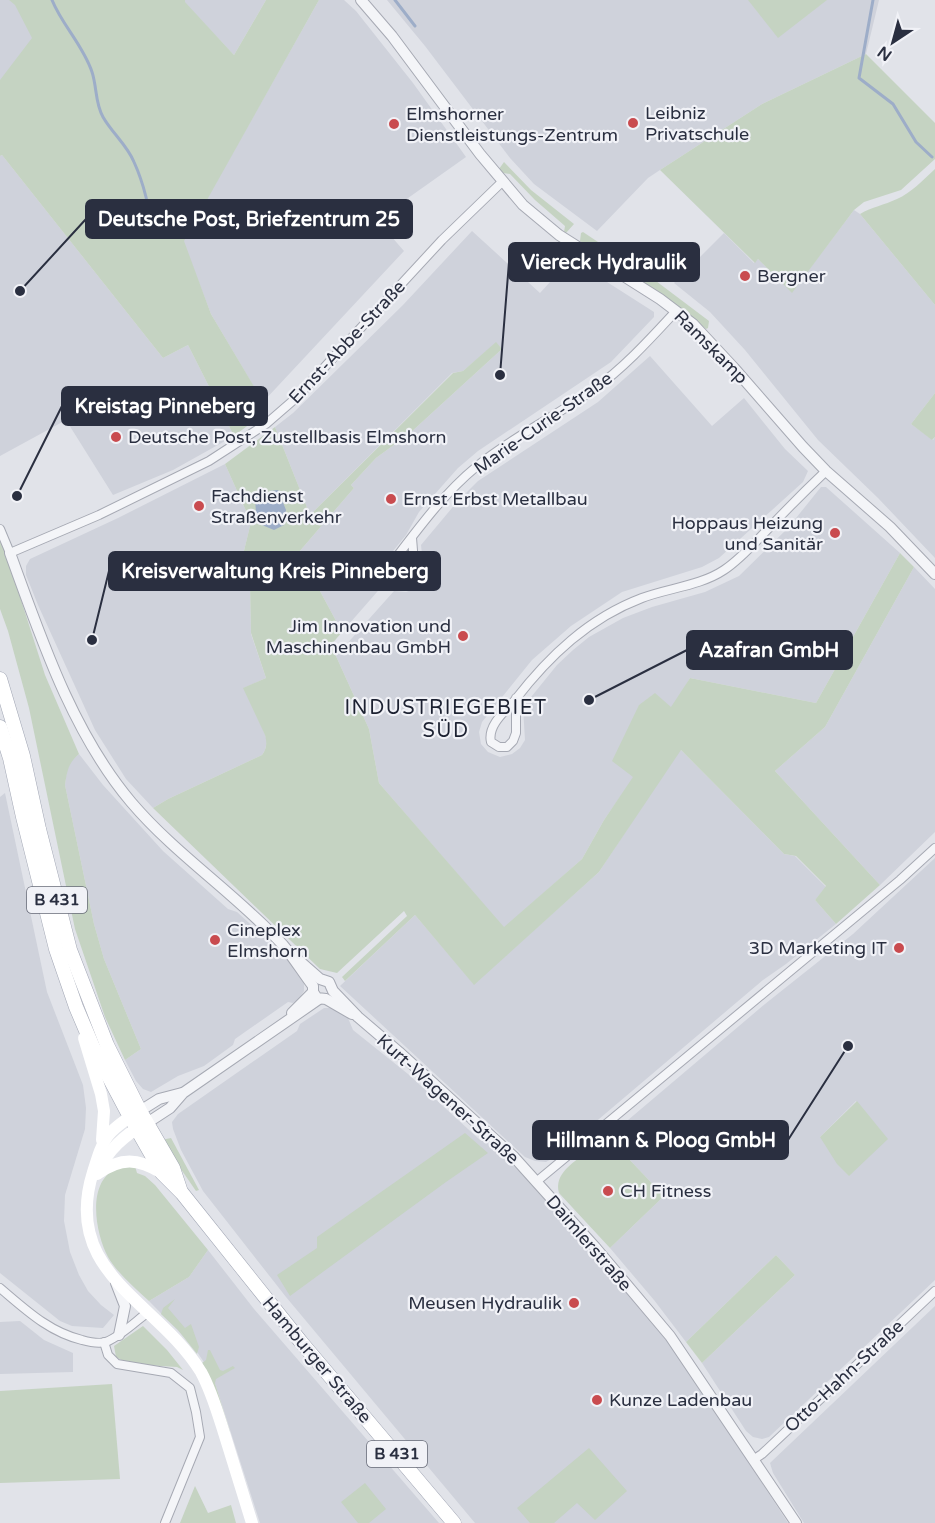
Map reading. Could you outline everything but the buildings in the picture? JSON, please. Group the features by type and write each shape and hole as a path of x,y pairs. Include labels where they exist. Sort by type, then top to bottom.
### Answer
{"main road":[{"name":"B 431","path":"0,679 23,756 39,830 70,950 138,1120"},
{"name":"B 431","path":"0,726 10,758 56,949 76,1008 93,1047 138,1120"},
{"path":"76,1008 102,1094 104,1111 102,1143"},
{"path":"138,1120 108,1132 102,1143 87,1188 89,1230 94,1249 103,1267 116,1283 148,1312 191,1358 209,1388 252,1523"},
{"path":"88,1212 96,1175 103,1161 138,1120"},
{"name":"Hamburger Straße","path":"138,1120 162,1173 182,1193 301,1342 454,1523"},
{"name":"Hamburger Straße","path":"138,1120 173,1168 182,1193"},
{"path":"96,1175 108,1167 133,1160 151,1166 162,1173"}],"street":[{"name":"Ramskamp","path":"361,0 392,36 502,182 545,225 676,311 707,338 826,471 890,528 935,574"},
{"name":"Ernst-Abbe-Straße","path":"10,553 99,515 175,478 231,448 266,424 303,390 442,240 502,182"},
{"name":"Marie-Curie-Straße","path":"412,538 416,575 401,586 390,580 389,567 412,538 444,499 470,473 501,448 594,389 615,372 676,311"},
{"path":"516,698 515,737 507,747 499,747 491,742 490,732 532,677 554,655 605,615 644,597 710,577 730,566 826,471"},
{"name":"Kurt-Wagener-Straße","path":"0,529 72,711 99,760 140,812 287,950 321,991 358,1017 399,1052 507,1151 536,1182"},
{"name":"Daimlerstraße","path":"796,1523 670,1336 596,1247 536,1182 889,890 935,848"},
{"path":"138,1120 170,1108 183,1093 286,1020 321,991"},
{"path":"116,1283 125,1306 119,1335"},
{"path":"0,1288 58,1333 89,1342 104,1342 119,1335 148,1312"},
{"name":"Otto-Hahn-Straße","path":"753,1460 935,1291"},
{"path":"104,1342 108,1355 117,1364 171,1373 190,1388 200,1437 165,1523"}],"shaded area":[{"path":"0,0 35,0 56,37 0,112"},
{"path":"185,0 266,0 234,55 184,2"},
{"path":"319,0 344,0 356,11 413,83 466,157 377,220 404,251 263,402 211,314 183,241"},
{"name":"Leibniz Privatschule","path":"387,0 879,0 866,54 762,104 660,170 648,178 597,231 534,184 510,158"},
{"path":"2,155 163,358 188,345 234,436 173,470 113,495 66,420 0,456 0,156"},
{"path":"854,210 860,214 935,305 935,393 911,424 933,440 935,437 935,558 818,440 745,350 710,312 674,283 724,233 754,263 758,259 792,292"},
{"path":"472,231 540,293 571,259 654,312 654,317 611,362 478,451 458,468 419,512 406,535 385,561 381,571 384,584 342,632 299,552 354,488 351,485 376,458 409,434 502,349 496,343 463,371 452,373 310,515 275,427 293,413 403,305"},
{"path":"650,356 712,426 744,398 785,449 808,471 803,482 719,558 702,567 622,592 571,626 532,660 482,722 479,732 481,744 488,752 500,757 512,754 520,748 525,740 523,707 557,665 589,637 623,618 705,592 739,576 788,528 821,487 826,487 900,553 816,703 690,678 634,777 604,820 582,859 504,928 379,783 369,729 336,656 394,591 406,592 414,589 421,582 424,572 421,545 478,481 598,402"},
{"path":"225,464 251,522 241,563 250,585 251,634 266,678 244,688 267,742 262,755 153,808 126,779 95,730 38,605 26,575 26,566 30,559"},
{"path":"914,567 935,589 935,832 880,885 775,771 825,727"},
{"path":"680,749 784,854 795,856 826,887 815,900 836,924 763,980 553,1158 546,1162 535,1161 525,1157 340,986 415,915 474,984 599,872"},
{"path":"79,754 103,785 163,851 228,909 237,912 293,963 304,979 304,991 299,999 293,1003 288,1002 235,1039 233,1045 204,1066 178,1076 151,1092 143,1089 136,1081 125,1060 141,1049 104,959 94,924 65,785 67,769 71,761"},
{"path":"5,793 47,992 83,1085 86,1108 85,1129 65,1195 64,1221 70,1252 79,1275 88,1291 114,1315 103,1328 72,1326 60,1321 0,1273 0,797"},
{"path":"935,858 935,1280 769,1437 762,1439 753,1437 746,1431 702,1363 795,1275 776,1255 686,1342 610,1248 664,1196 608,1137 765,1004 853,934","holes":["856,1101 887,1139 820,1137"]},
{"path":"324,1008 333,1008 348,1018 353,1030 408,1074 480,1140 488,1143 532,1183 589,1245 686,1366 788,1523 475,1523 286,1297 203,1191 181,1150 173,1129 172,1122 178,1114 297,1031 300,1024"},
{"path":"208,1250 254,1309 439,1523 260,1523 212,1374 193,1346 149,1301 189,1277"},
{"path":"935,1306 935,1523 804,1523 773,1473 770,1463"},
{"path":"20,1321 44,1340 73,1353 73,1372 0,1374 0,1322"}],"green space":[{"path":"9,0 185,0 234,55 266,0 319,0 184,241 211,314 268,410 234,436 188,345 163,358 2,155 0,156 0,80 32,38 15,5"},
{"path":"748,0 827,0 778,38"},
{"path":"866,54 935,123 935,159 901,190 864,202 854,210 792,293 758,259 755,263 660,170 762,104"},
{"path":"504,162 531,190 574,224 566,233 564,232 565,226 510,174 503,173 499,169"},
{"path":"935,169 935,305 860,214 902,196"},
{"path":"583,232 637,268 638,271 634,275 580,241"},
{"path":"648,275 709,321 708,328 706,329 678,306 644,284"},
{"path":"496,342 502,349 409,434 376,458 351,485 354,488 299,552 342,632 331,645 369,729 379,783 504,927 582,859 604,820 633,777 612,761 639,705 655,693 671,707 690,678 816,703 900,553 914,567 825,727 775,771 880,885 836,924 815,900 826,886 796,856 784,854 681,750 599,872 474,985 415,915 345,981 342,977 407,916 404,911 337,973 320,969 153,808 262,755 266,748 265,735 243,688 266,678 251,633 250,585 241,563 251,522 225,464 275,427 310,515 453,373 463,371"},
{"path":"935,393 935,437 932,440 911,424"},
{"path":"0,541 7,556 45,675 79,754 70,764 65,785 94,924 104,959 141,1049 125,1060 105,1017 75,929 29,708 0,609"},
{"path":"857,1101 888,1139 849,1176 837,1164 820,1137"},
{"path":"465,1133 488,1153 290,1296 277,1275 317,1248 317,1237"},
{"name":"CH Fitness","path":"608,1137 664,1196 610,1248 559,1193 558,1186 559,1180 570,1165"},
{"path":"171,1138 199,1190 196,1191 161,1140"},
{"path":"135,1166 137,1173 145,1176 155,1185 208,1250 189,1277 149,1301 121,1275 108,1257 99,1234 97,1221 96,1207 102,1182 110,1173 121,1167"},
{"path":"776,1255 795,1275 702,1363 686,1342"},
{"path":"175,1299 168,1308 185,1328 191,1324 199,1347 197,1354 178,1330 161,1314 163,1308"},
{"path":"143,1326 183,1370 177,1367 129,1364 116,1357 114,1346"},
{"path":"208,1350 220,1370 223,1371 233,1366 235,1368 216,1379 215,1383 230,1432 228,1432 210,1378 202,1363 206,1360"},
{"path":"112,1384 120,1479 0,1483 0,1391"},
{"path":"589,1448 627,1491 595,1520 577,1503 554,1523 530,1523 517,1508"},
{"path":"365,1483 386,1509 369,1523 358,1523 341,1502"},
{"path":"195,1486 208,1513 231,1505 236,1523 180,1523"}],"water":[{"path":"278,490 286,510 284,525 274,530 262,525 256,513 255,498 262,492 269,497 270,491"}],"waterway":[{"path":"52,0 88,62 103,117 136,166 155,237"},
{"path":"395,0 415,26"},
{"path":"873,0 859,78 893,104 916,142 932,157"}],"place":[{"name":"Leibniz Privatschule","path":"633,123"},
{"name":"Elmshorner Dienstleistungs-Zentrum","path":"394,124"},
{"name":"Bergner","path":"745,276"},
{"name":"Deutsche Post, Briefzentrum 25","path":"20,291"},
{"name":"Viereck Hydraulik","path":"500,375"},
{"name":"Deutsche Post, Zustellbasis Elmshorn","path":"116,437"},
{"name":"Kreistag Pinneberg","path":"17,496"},
{"name":"Ernst Erbst Metallbau","path":"391,499"},
{"name":"Fachdienst Straßenverkehr","path":"199,506"},
{"name":"Hoppaus Heizung und Sanitär","path":"835,533"},
{"name":"Jim Innovation und Maschinenbau GmbH","path":"463,636"},
{"name":"Kreisverwaltung Kreis Pinneberg","path":"92,640"},
{"name":"Azafran GmbH","path":"589,700"},
{"name":"Cineplex Elmshorn","path":"215,940"},
{"name":"3D Marketing IT","path":"899,948"},
{"name":"Hillmann & Ploog GmbH","path":"848,1046"},
{"name":"CH Fitness","path":"608,1191"},
{"name":"Meusen Hydraulik","path":"574,1303"},
{"name":"Kunze Ladenbau","path":"597,1400"}],"district":[{"name":"INDUSTRIEGEBIET SÜD","path":"446,720"}]}
